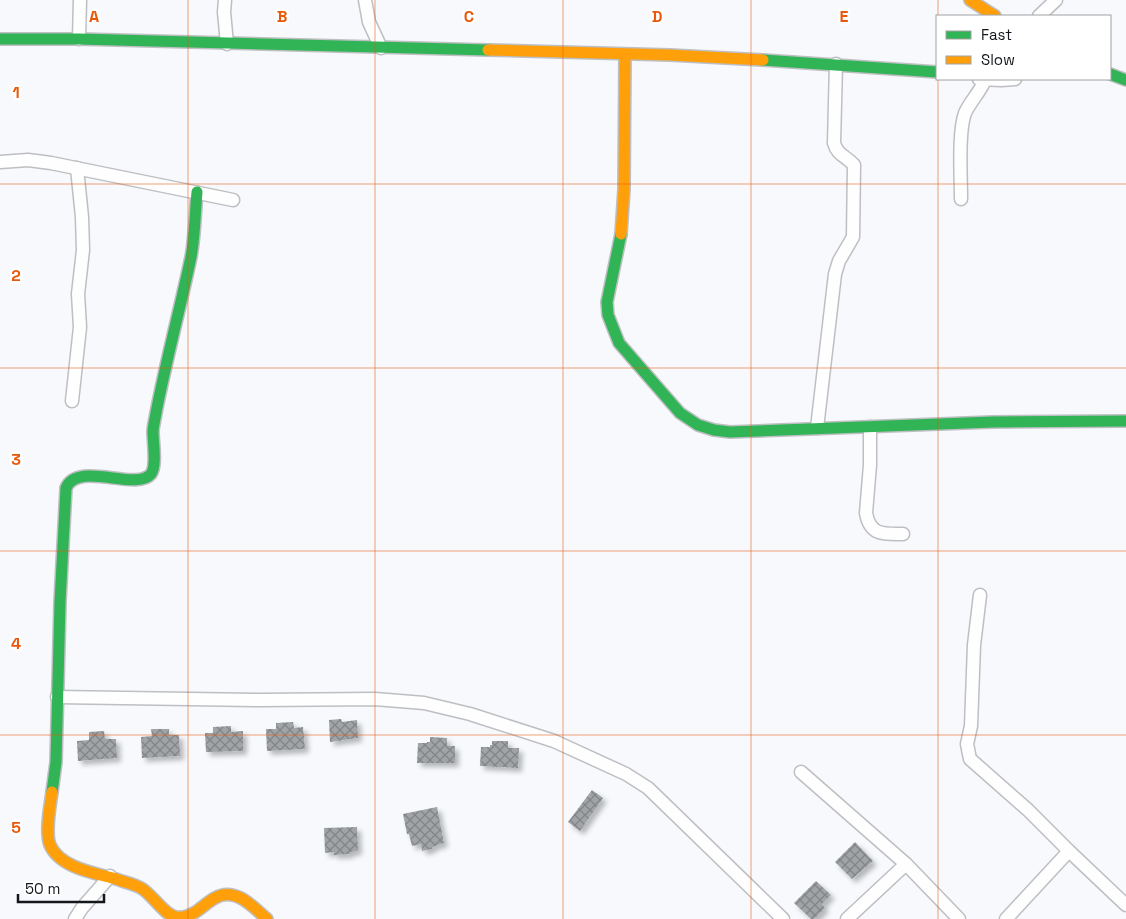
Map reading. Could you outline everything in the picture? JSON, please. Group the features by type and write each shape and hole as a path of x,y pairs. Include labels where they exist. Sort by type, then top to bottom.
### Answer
{"street":[{"path":"80,0 80,39"},
{"path":"225,0 224,12 227,44"},
{"path":"365,0 368,22 381,48"},
{"path":"970,0 992,15"},
{"path":"1041,15 1056,0"},
{"path":"0,39 80,39 670,56 836,64 936,72"},
{"path":"625,55 624,189 621,241 607,302 608,315 619,343 680,413 698,425 730,432 903,424 1126,421"},
{"path":"817,428 835,274 854,233 854,165 850,160 838,153 834,142 836,64"},
{"path":"1111,74 1126,80"},
{"path":"961,199 962,124 967,109 981,90 982,80"},
{"path":"0,162 28,160 51,162 233,200"},
{"path":"72,401 80,318 78,294 83,250 77,168"},
{"path":"197,192 191,255 170,344 153,430 154,463 152,472 150,476 138,478 81,476 69,481 66,488 60,602 56,762 48,824 50,844 59,857 71,865 140,887 150,894 169,916 186,917 216,897 232,894 248,902 267,919"},
{"path":"870,427 867,520 870,526 880,533 904,534"},
{"path":"980,595 974,644 971,726 967,744 968,754 972,762 1028,810 1126,905"},
{"path":"57,697 261,700 375,699 424,703 470,714 554,741 600,764 626,774 648,788 783,919"},
{"path":"801,772 906,864 959,919"},
{"path":"1006,919 1069,851"},
{"path":"847,919 906,864"},
{"path":"74,919 110,876"}],"building":[{"path":"341,719 342,722 357,720 358,738 330,742 329,720"},
{"path":"293,722 294,728 303,727 305,749 267,751 266,729 276,729 276,723"},
{"path":"231,726 231,732 243,731 243,751 206,752 205,733 213,733 213,727"},
{"path":"151,729 169,729 169,735 179,735 180,756 142,758 141,737 152,736"},
{"path":"104,731 105,739 116,739 117,758 78,761 77,741 89,740 89,732"},
{"path":"430,737 447,738 447,746 455,746 455,763 417,763 418,743 430,742"},
{"path":"492,741 508,741 508,748 519,748 518,768 480,766 481,747 490,747"},
{"path":"592,790 603,798 580,831 568,822"},
{"path":"437,807 444,843 432,847 432,849 422,851 421,844 412,846 409,834 407,834 403,814"},
{"path":"357,827 358,851 350,852 350,854 334,855 334,852 325,853 324,828"},
{"path":"855,842 873,861 852,879 835,862"},
{"path":"816,881 831,895 822,904 825,908 814,919 811,919 794,903"}],"traffic: fast":[{"path":"0,39 79,39 488,50"},
{"path":"763,60 936,72"},
{"path":"1111,74 1126,80"},
{"path":"52,792 56,762 60,602 66,488 72,480 82,477 144,479 153,470 154,425 191,257 197,192"},
{"path":"621,234 607,302 608,315 619,343 680,413 698,425 730,432 992,422 1126,421"}],"traffic: slow":[{"path":"970,0 993,15"},
{"path":"488,50 670,55 763,60"},
{"path":"621,234 624,189 625,55"},
{"path":"52,792 48,819 50,845 55,853 70,864 138,887 145,891 167,912 176,917 190,915 215,898 222,895 230,895 237,896 250,904 267,919"}]}
